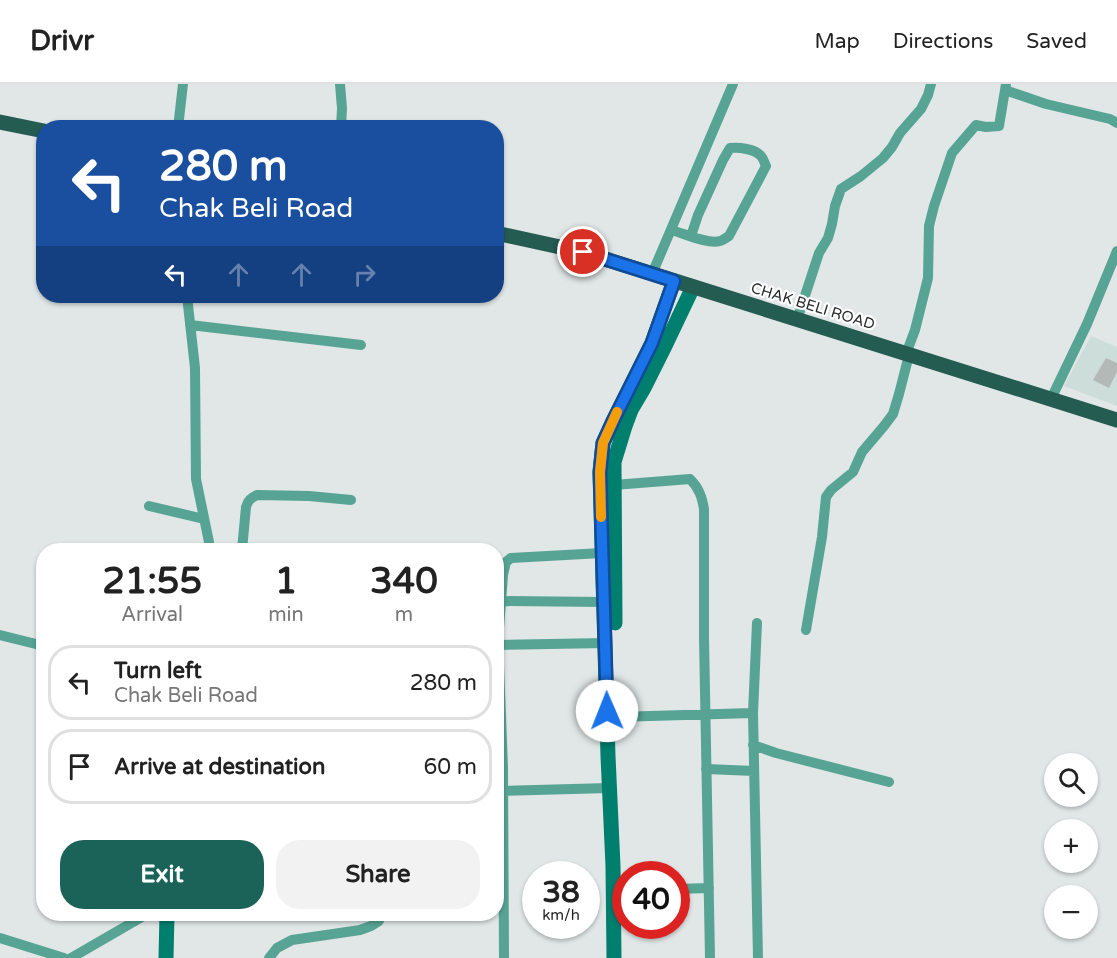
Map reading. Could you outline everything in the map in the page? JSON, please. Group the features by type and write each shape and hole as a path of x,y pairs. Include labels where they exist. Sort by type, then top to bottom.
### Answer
{"main road":[{"path":"0,122 36,129"},
{"name":"CHAK BELI ROAD","path":"504,235 583,252 1117,420"}],"street":[{"path":"340,84 341,120"},
{"path":"652,274 733,84"},
{"path":"797,320 819,253 828,238 841,189 861,177 883,158 900,133 921,109 931,84"},
{"path":"179,120 184,85"},
{"path":"806,630 822,537 826,497 853,472 862,452 893,414 928,279 929,226 952,153 976,125 999,126 1005,87 1046,104 1110,119 1117,123"},
{"path":"671,230 691,236 714,242 729,236 766,166 759,153 738,147 730,148 698,215 691,236"},
{"path":"1051,399 1087,324 1117,251"},
{"path":"621,861 605,643 600,472 603,443 652,343 674,281"},
{"path":"614,958 609,788 616,717 614,462 631,410 693,287"},
{"path":"188,303 195,368 196,479 209,543"},
{"path":"190,325 361,345"},
{"path":"614,485 690,479 702,497 710,958"},
{"path":"243,543 246,507 253,496 309,496 351,500"},
{"path":"149,506 204,519"},
{"path":"504,558 602,553"},
{"path":"504,570 510,558"},
{"path":"504,601 604,602"},
{"path":"757,623 753,745 758,958"},
{"path":"0,634 36,644"},
{"path":"504,645 605,643"},
{"path":"616,717 753,713"},
{"path":"753,745 889,782"},
{"path":"706,770 754,771"},
{"path":"504,791 609,788"},
{"path":"690,889 709,888"},
{"path":"71,958 135,921"},
{"path":"166,958 167,921"},
{"path":"269,958 277,948 292,940 360,930 379,921"},
{"path":"503,921 504,958"},
{"path":"0,938 64,958"},
{"path":"623,939 623,958"}],"shaded area":[{"path":"1091,336 1117,347 1117,406 1064,386"}],"building":[{"path":"1106,358 1117,363 1117,372 1109,388 1093,380"}],"slow traffic":[{"path":"601,517 600,472 603,443 617,412"}],"route":[{"path":"583,252 674,281 652,343 603,443 600,472 607,711"}]}
